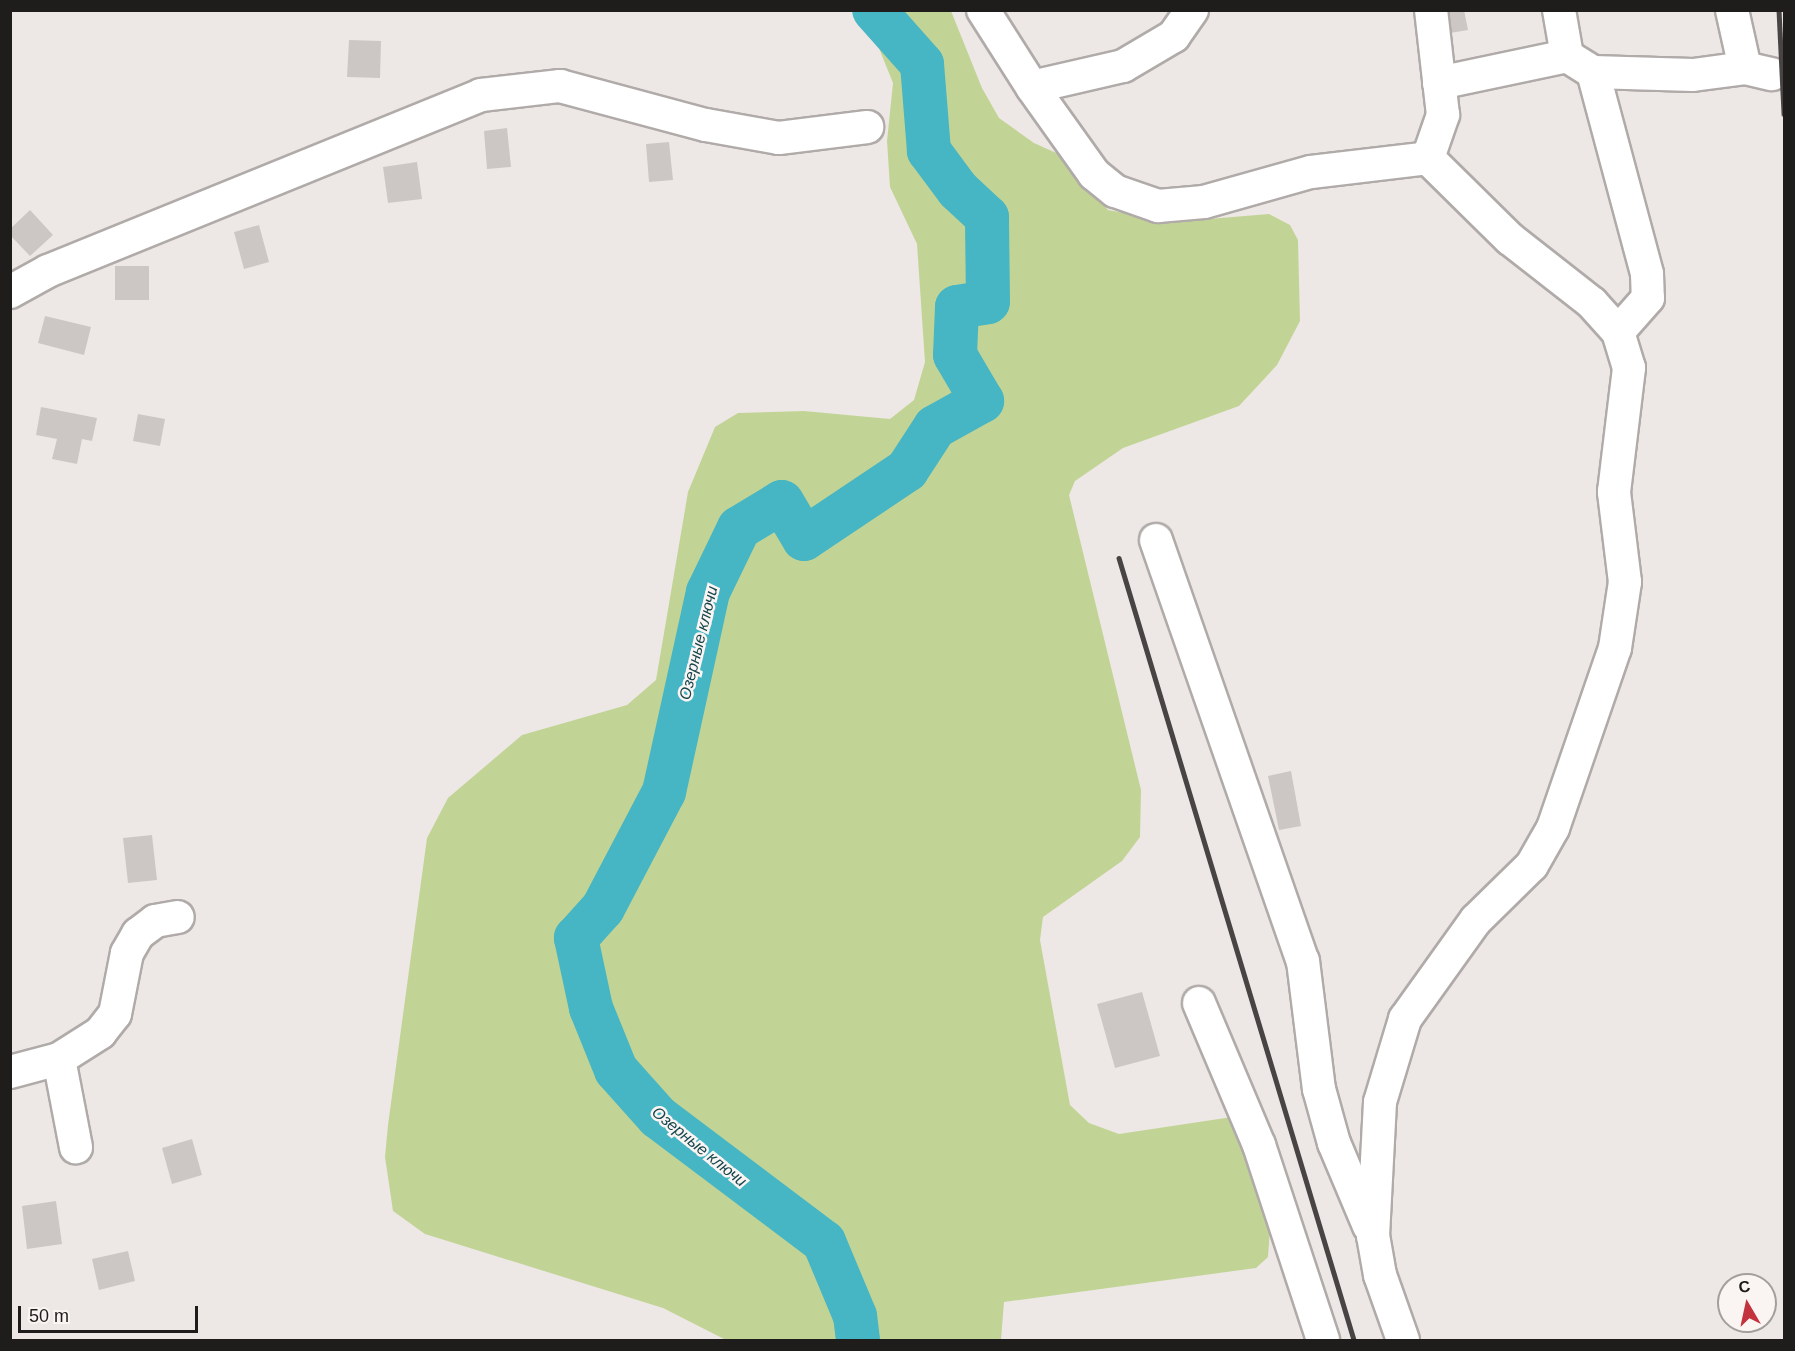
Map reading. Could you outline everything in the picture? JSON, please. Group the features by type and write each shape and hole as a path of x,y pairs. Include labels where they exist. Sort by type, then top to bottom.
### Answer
{"street":[{"path":"982,10 1032,87 1094,174 1115,190 1158,206 1204,202 1311,172 1428,158"},
{"path":"1032,87 1134,60 1174,36 1192,10"},
{"path":"1428,158 1443,116 1431,10"},
{"path":"1559,10 1566,56"},
{"path":"1439,83 1566,56 1593,72 1693,75 1759,71 1732,10"},
{"path":"1593,72 1647,274 1648,298 1618,332"},
{"path":"10,292 48,271 490,94 560,86 706,125 779,138 867,127"},
{"path":"1373,1236 1380,1102 1405,1019 1455,946 1525,873 1548,837 1615,648 1625,582 1614,492 1629,368 1618,332 1592,303 1510,239 1428,158"},
{"path":"1156,540 1303,961 1319,1089 1334,1143 1373,1236 1380,1275 1403,1341"},
{"path":"10,1072 59,1059 84,1046 115,1014 127,953 138,934 155,921 178,917"},
{"path":"1199,1004 1259,1144 1323,1341"},
{"path":"59,1059 76,1147"}],"green space":[{"path":"864,11 951,11 982,88 999,118 1034,143 1063,156 1108,210 1172,222 1269,214 1290,225 1298,240 1300,321 1277,365 1239,406 1123,448 1075,481 1069,495 1141,790 1140,837 1122,861 1043,917 1040,940 1070,1105 1089,1123 1119,1134 1232,1117 1270,1229 1268,1257 1256,1268 1004,1302 1001,1340 726,1340 663,1308 425,1234 393,1211 385,1157 388,1125 427,838 448,798 522,735 627,705 656,680 688,492 715,427 738,413 804,411 890,419 914,400 925,362 917,244 890,187 887,141 893,83"}],"building":[{"path":"1447,10 1464,10 1468,30 1450,33"},
{"path":"349,40 381,41 380,78 347,77"},
{"path":"507,128 511,167 487,169 484,131"},
{"path":"669,142 673,180 649,182 646,144"},
{"path":"417,162 422,199 388,203 383,167"},
{"path":"30,210 53,235 30,256 10,235 10,229"},
{"path":"259,225 269,262 244,269 234,232"},
{"path":"115,266 149,266 149,300 115,300"},
{"path":"45,316 91,327 84,355 38,343"},
{"path":"41,407 97,418 92,441 82,439 77,464 52,459 57,439 36,435"},
{"path":"138,414 165,419 160,446 133,441"},
{"path":"1291,771 1301,826 1279,830 1268,776"},
{"path":"152,835 157,880 128,883 123,838"},
{"path":"1142,992 1160,1056 1115,1068 1097,1004"},
{"path":"192,1139 202,1175 172,1184 162,1148"},
{"path":"56,1201 62,1244 27,1249 22,1206"},
{"path":"128,1251 135,1281 99,1290 92,1259"}],"waterway":[{"name":"Озерные ключи","path":"858,1340 855,1316 824,1242 658,1117 616,1070 591,1008 576,938 603,908 664,792 708,592 739,528 782,502 804,539 907,470 935,427 982,401 955,355 957,307 988,302 987,217 958,190 929,151 922,64 874,10"}],"railway":[{"path":"1779,10 1784,114"},
{"path":"1119,558 1354,1340"}]}
